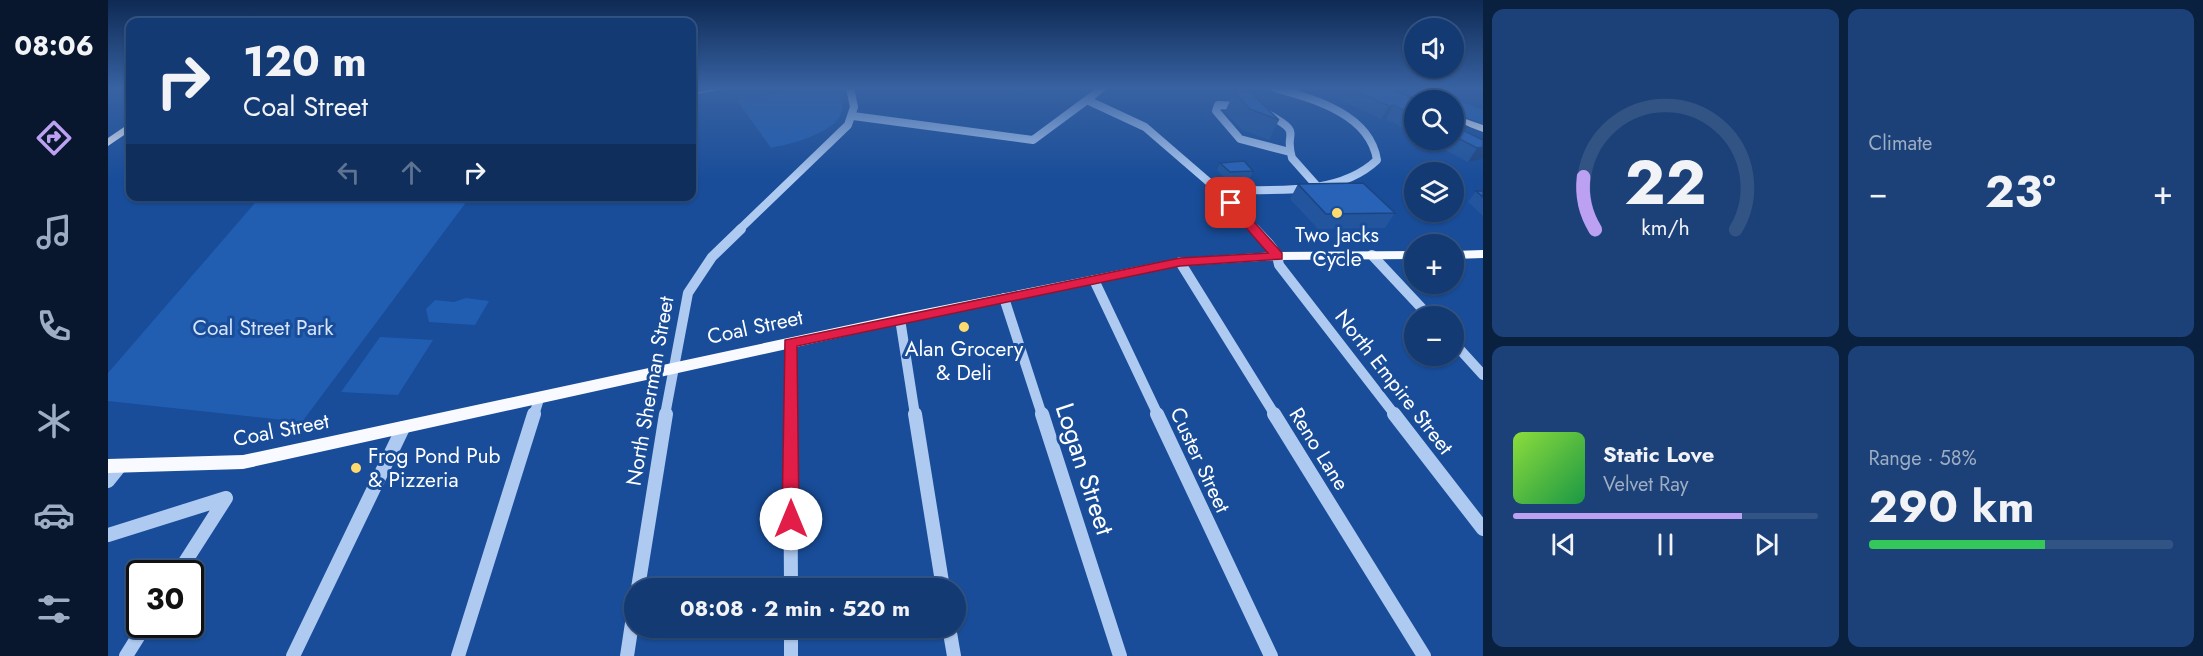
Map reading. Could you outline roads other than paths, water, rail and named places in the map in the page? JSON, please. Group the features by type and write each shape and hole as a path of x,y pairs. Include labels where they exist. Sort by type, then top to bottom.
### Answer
{"main road":[{"path":"1464,122 1483,129"},
{"path":"108,143 126,129"},
{"path":"1464,255 1483,254"},
{"name":"Coal Street","path":"114,466 243,462 900,319 1180,262 1278,256 1404,255"}],"street":[{"name":"North Sherman Street","path":"640,578 673,368 688,293 712,257 825,148 851,119"},
{"path":"873,119 1033,140 1062,119"},
{"name":"North Empire Street","path":"1129,119 1145,127 1218,190 1278,256 1279,265 1483,529"},
{"path":"1223,119 1240,139 1290,152"},
{"path":"1275,119 1289,129 1293,138 1290,152 1292,158 1316,185"},
{"path":"1218,190 1316,185 1363,175 1377,160 1376,146 1361,128 1349,119"},
{"path":"1372,255 1420,306"},
{"name":"Reno Lane","path":"1180,262 1424,656"},
{"name":"Custer Street","path":"1094,280 1271,656"},
{"name":"Logan Street","path":"1004,298 1120,656"},
{"path":"900,319 941,578"},
{"path":"790,343 791,578"},
{"path":"1464,354 1483,375"},
{"path":"459,656 538,399"},
{"path":"293,656 403,428"},
{"path":"108,481 114,466"},
{"path":"108,535 226,498 186,560"},
{"path":"126,656 137,638"},
{"path":"627,656 630,638"},
{"path":"791,638 791,656"},
{"path":"951,638 954,656"}],"place":[{"name":"Two Jacks Cycle","path":"1337,213"},
{"name":"Alan Grocery & Deli","path":"964,327"},
{"name":"Frog Pond Pub & Pizzeria","path":"356,468"}],"park label":[{"name":"Coal Street Park","path":"263,328"}]}
